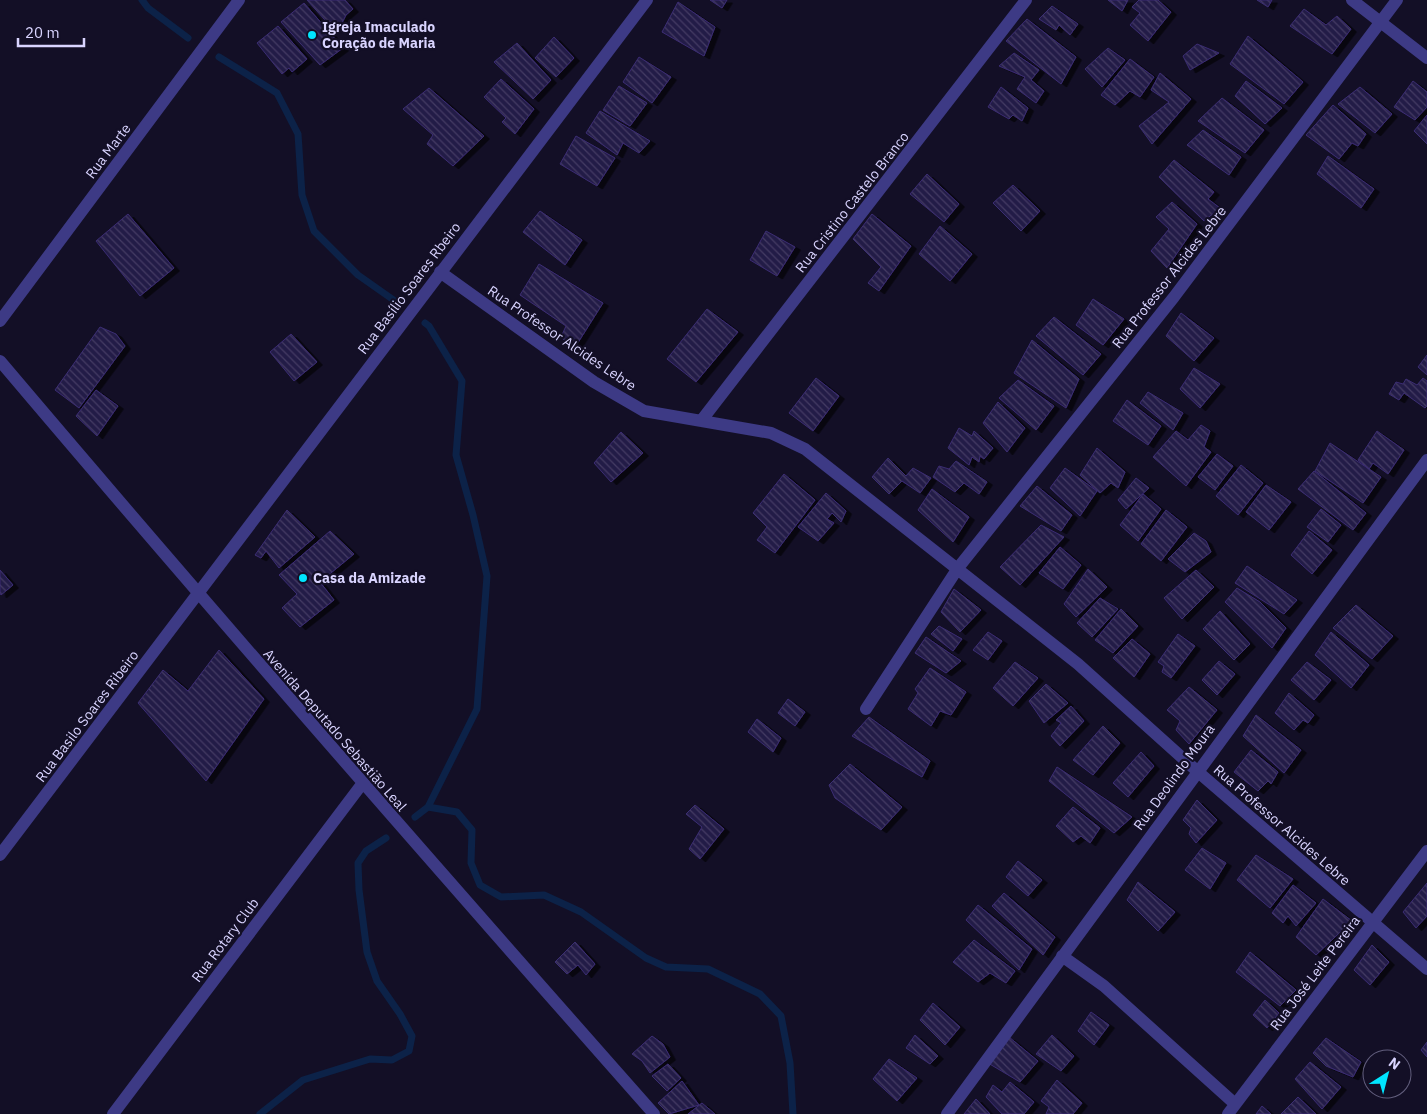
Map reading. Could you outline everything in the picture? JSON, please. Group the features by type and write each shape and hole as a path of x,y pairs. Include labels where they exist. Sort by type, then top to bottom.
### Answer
{"street":[{"name":"Rua Marte","path":"0,321 239,0"},
{"name":"Rua Basílio Soares Rbeiro","path":"198,595 647,0"},
{"name":"Rua Cristino Castelo Branco","path":"701,421 1026,0"},
{"path":"1352,0 1427,58"},
{"name":"Rua Professor Alcides Lebre","path":"866,708 958,568 1174,297 1397,0"},
{"name":"Rua Professor Alcides Lebre","path":"440,272 594,382 644,411 771,433 805,449 1078,664 1197,771 1427,969"},
{"name":"Avenida Deputado Sebastião Leal","path":"0,361 198,595 362,784 654,1114"},
{"name":"Rua Deolindo Moura","path":"946,1114 1427,460"},
{"name":"Rua Basilo Soares Ribeiro","path":"0,855 198,595"},
{"name":"Rua Rotary Club","path":"113,1114 362,784"},
{"name":"Rua José Leite Pereira","path":"1231,1109 1427,851"},
{"path":"1062,956 1104,986 1231,1109"}],"building":[{"path":"307,0 345,0 353,9 346,15 340,27 334,30"},
{"path":"710,0 727,0 722,8"},
{"path":"1108,0 1128,0 1122,11"},
{"path":"1139,0 1158,0 1171,12 1148,41 1130,25 1140,13 1132,7"},
{"path":"1257,0 1272,0 1268,7"},
{"path":"678,2 715,27 704,56 662,32"},
{"name":"Igreja Imaculado Coração de Maria","path":"304,3 343,48 320,65 281,22"},
{"path":"1052,6 1078,24 1070,35 1059,25 1056,30 1039,19"},
{"path":"1304,9 1326,25 1337,16 1351,29 1332,54 1290,26"},
{"path":"1027,19 1076,57 1061,84 1006,41"},
{"path":"278,26 307,59 292,72 289,68 282,74 257,43"},
{"path":"1248,36 1303,82 1284,104 1230,64"},
{"path":"554,37 574,58 556,77 535,58"},
{"path":"517,43 551,80 533,99 494,62"},
{"path":"1197,44 1219,53 1190,70 1183,56"},
{"path":"1108,48 1125,60 1102,87 1085,69"},
{"path":"1014,53 1039,70 1031,80 1044,91 1036,103 1017,89 1025,77 999,66"},
{"path":"639,57 671,77 652,103 623,82"},
{"path":"1130,59 1154,77 1140,97 1130,91 1115,105 1101,95"},
{"path":"1160,73 1191,99 1152,144 1139,126 1169,102 1151,90"},
{"path":"501,79 534,109 515,134 502,122 506,118 484,97"},
{"path":"1246,81 1282,108 1265,124 1235,96"},
{"path":"1413,81 1427,92 1427,107 1415,120 1394,107"},
{"path":"619,86 647,103 630,126 603,110"},
{"path":"1001,87 1028,108 1022,121 1013,115 1009,119 988,107"},
{"path":"1360,87 1392,114 1375,133 1338,104"},
{"path":"429,88 484,136 453,166 427,144 433,135 403,109"},
{"path":"1222,98 1264,130 1245,153 1198,121"},
{"path":"1333,105 1366,134 1358,146 1352,143 1339,159 1306,135"},
{"path":"600,111 650,141 639,153 623,143 617,155 586,133"},
{"path":"1427,115 1427,144 1414,131"},
{"path":"1203,130 1241,157 1229,175 1187,145"},
{"path":"576,136 615,158 597,186 560,164"},
{"path":"1328,156 1374,189 1361,208 1317,174"},
{"path":"1174,160 1214,192 1208,199 1220,208 1204,221 1159,177"},
{"path":"927,174 959,204 944,222 910,194"},
{"path":"1013,185 1040,211 1021,231 993,203"},
{"path":"1172,202 1197,224 1167,268 1151,251 1169,229 1156,217"},
{"path":"540,211 582,240 565,265 523,232"},
{"path":"128,214 174,268 140,296 96,241"},
{"path":"872,214 911,246 879,291 868,283 881,267 853,239"},
{"path":"940,226 972,254 950,281 919,254"},
{"path":"766,231 795,247 777,276 750,260"},
{"path":"539,264 603,303 574,349 561,337 566,326 520,295"},
{"path":"1093,299 1124,319 1103,345 1076,325"},
{"path":"707,309 738,332 696,382 667,359"},
{"path":"1181,313 1214,338 1194,361 1166,336"},
{"path":"1054,317 1101,354 1083,375 1036,336"},
{"path":"100,327 116,334 125,346 79,408 55,390"},
{"path":"291,334 317,362 294,381 270,352"},
{"path":"1032,340 1079,379 1066,408 1014,373"},
{"path":"1427,355 1427,375 1418,367"},
{"path":"1194,368 1220,384 1200,408 1180,389"},
{"path":"816,378 839,396 813,431 789,413"},
{"path":"1423,378 1427,381 1427,406 1425,408 1404,393 1399,400 1389,394 1396,382 1403,384 1406,379 1417,385"},
{"path":"1018,380 1054,406 1036,430 999,398"},
{"path":"96,390 118,406 97,436 76,416"},
{"path":"1148,392 1183,413 1173,430 1140,403"},
{"path":"1127,400 1161,426 1148,445 1113,421"},
{"path":"998,402 1025,428 1007,452 983,423"},
{"path":"1201,425 1210,431 1204,447 1211,452 1186,486 1153,457 1176,431 1188,440"},
{"path":"959,428 972,436 974,431 993,448 984,459 980,456 979,462 972,457 969,465 948,448"},
{"path":"1377,431 1404,450 1388,474 1373,463 1369,469 1358,460"},
{"path":"621,432 643,453 611,482 594,463"},
{"path":"1330,443 1381,477 1363,503 1315,471"},
{"path":"1097,448 1125,472 1118,488 1111,483 1100,493 1080,475"},
{"path":"1217,454 1233,466 1215,490 1198,477"},
{"path":"888,458 906,476 913,468 931,478 920,493 902,481 889,494 872,477"},
{"path":"956,461 987,482 979,494 964,483 955,492 933,477 939,466 949,469"},
{"path":"1241,465 1263,483 1238,515 1216,496"},
{"path":"1065,468 1097,491 1080,516 1050,488"},
{"path":"1314,471 1366,513 1353,530 1298,489"},
{"path":"784,474 815,500 775,553 757,540 767,527 753,513"},
{"path":"1136,478 1149,488 1126,509 1118,500"},
{"path":"1266,485 1291,502 1269,530 1246,512"},
{"path":"1037,486 1072,515 1061,531 1020,506"},
{"path":"932,489 969,517 953,542 918,510"},
{"path":"826,493 846,511 841,522 832,513 827,519 834,523 818,541 798,527"},
{"path":"1143,494 1161,509 1138,541 1120,525"},
{"path":"1321,509 1341,525 1328,542 1307,527"},
{"path":"287,510 315,537 279,568 266,551 261,558 255,555"},
{"path":"1166,510 1187,527 1161,561 1141,544"},
{"path":"1041,525 1064,537 1020,585 1000,567"},
{"name":"Casa da Amizade","path":"330,531 354,554 320,582 334,600 300,627 282,608 297,594 279,575"},
{"path":"1309,531 1332,550 1312,574 1291,555"},
{"path":"1194,533 1206,541 1211,552 1185,572 1168,559"},
{"path":"1060,547 1081,565 1063,589 1039,573"},
{"path":"1247,566 1297,600 1284,614 1235,583"},
{"path":"1088,569 1107,587 1076,617 1064,604"},
{"path":"0,570 13,585 1,595 0,593"},
{"path":"1196,570 1214,587 1182,619 1164,598"},
{"path":"1237,588 1260,602 1286,628 1272,648 1225,602"},
{"path":"954,589 981,610 960,632 941,612"},
{"path":"1100,598 1118,609 1092,637 1077,623"},
{"path":"1356,605 1393,636 1372,659 1333,628"},
{"path":"1121,609 1138,626 1113,653 1095,640"},
{"path":"1220,611 1250,644 1234,660 1203,629"},
{"path":"939,626 962,639 953,651 931,634"},
{"path":"988,632 1002,641 988,660 973,650"},
{"path":"1331,632 1369,665 1351,688 1315,655"},
{"path":"1178,634 1195,646 1171,678 1162,672 1164,666 1158,662"},
{"path":"926,637 961,661 946,673 915,653"},
{"path":"1132,639 1150,654 1134,677 1113,658"},
{"path":"219,650 264,699 206,781 138,703 163,670 188,691"},
{"path":"1219,661 1235,674 1217,695 1202,680"},
{"path":"1015,662 1038,678 1013,706 993,688"},
{"path":"1307,662 1331,680 1314,700 1291,680"},
{"path":"930,668 966,692 951,715 940,711 931,726 908,709 918,693 915,689"},
{"path":"1046,684 1068,703 1044,723 1029,701"},
{"path":"1189,687 1217,710 1189,744 1176,730 1180,721 1167,710"},
{"path":"1289,693 1314,715 1308,723 1303,720 1294,730 1275,713"},
{"path":"788,699 805,712 795,726 778,713"},
{"path":"1071,706 1084,721 1060,746 1051,736 1061,723 1056,720"},
{"path":"1256,715 1301,750 1284,773 1243,736"},
{"path":"869,717 930,761 922,777 852,736"},
{"path":"757,719 781,738 773,752 748,732"},
{"path":"1103,726 1120,743 1093,775 1073,760"},
{"path":"1251,750 1278,772 1271,784 1268,781 1258,791 1234,772"},
{"path":"1141,752 1154,766 1128,797 1113,783"},
{"path":"850,764 902,807 881,830 835,798 829,785"},
{"path":"1057,767 1132,817 1114,833 1049,781"},
{"path":"1197,800 1217,820 1196,843 1189,834 1191,828 1183,820"},
{"path":"695,805 724,829 700,859 689,849 702,827 686,814"},
{"path":"1073,807 1100,828 1090,843 1081,836 1073,842 1056,826"},
{"path":"1202,848 1226,863 1210,889 1185,870"},
{"path":"1256,855 1293,879 1270,908 1237,880"},
{"path":"1018,861 1042,880 1028,896 1006,877"},
{"path":"1138,882 1175,912 1158,931 1127,900"},
{"path":"1427,883 1427,916 1416,928 1403,912"},
{"path":"1293,885 1316,903 1296,926 1288,916 1283,923 1272,913"},
{"path":"1004,893 1055,937 1043,955 992,906"},
{"path":"1323,899 1352,921 1316,955 1296,937"},
{"path":"978,905 1032,949 1019,970 966,920"},
{"path":"974,940 1015,971 1006,983 990,973 978,982 953,962"},
{"path":"575,942 595,964 586,975 578,965 567,974 555,962"},
{"path":"1372,945 1389,962 1370,985 1354,970"},
{"path":"1250,952 1296,990 1280,1006 1236,972"},
{"path":"1265,1000 1279,1013 1267,1028 1253,1015"},
{"path":"933,1003 960,1027 945,1045 920,1020"},
{"path":"1091,1012 1109,1025 1094,1045 1078,1031"},
{"path":"915,1035 938,1056 930,1064 906,1048"},
{"path":"1052,1035 1074,1056 1061,1071 1036,1054"},
{"path":"652,1036 663,1044 670,1057 650,1073 642,1061 632,1054"},
{"path":"1009,1037 1038,1061 1020,1082 988,1063"},
{"path":"1326,1038 1361,1062 1353,1077 1326,1066 1313,1053"},
{"path":"1427,1042 1427,1057 1421,1050"},
{"path":"889,1059 917,1078 897,1101 873,1079"},
{"path":"1310,1062 1341,1087 1322,1109 1295,1079"},
{"path":"668,1064 681,1078 667,1091 652,1076"},
{"path":"1057,1080 1082,1103 1073,1114 1046,1114 1049,1107 1041,1101"},
{"path":"682,1081 699,1105 669,1114 658,1103"},
{"path":"1010,1082 1034,1102 1024,1114 1002,1114 986,1097 993,1085 1002,1092"},
{"path":"1298,1097 1316,1114 1281,1114"},
{"path":"976,1099 990,1114 964,1114"},
{"path":"702,1103 715,1114 688,1114"},
{"path":"1262,1106 1271,1114 1256,1114"}],"waterway":[{"path":"142,0 148,8 188,38"},
{"path":"219,57 277,93 298,134 302,195 314,231 358,275 395,301"},
{"path":"415,817 428,807 477,709 487,576 473,515 456,455 462,381 429,326 425,323"},
{"path":"428,807 457,812 472,830 471,863 480,885 501,897 544,895 581,912 646,958 666,967 708,969 760,994 781,1016 790,1063 793,1114"},
{"path":"260,1114 303,1080 370,1059 392,1060 409,1051 412,1036 400,1014 377,981 367,952 359,890 358,863 366,851 386,838"}],"place":[{"name":"Igreja Imaculado Coração de Maria","path":"312,35"},
{"name":"Casa da Amizade","path":"303,578"}]}
